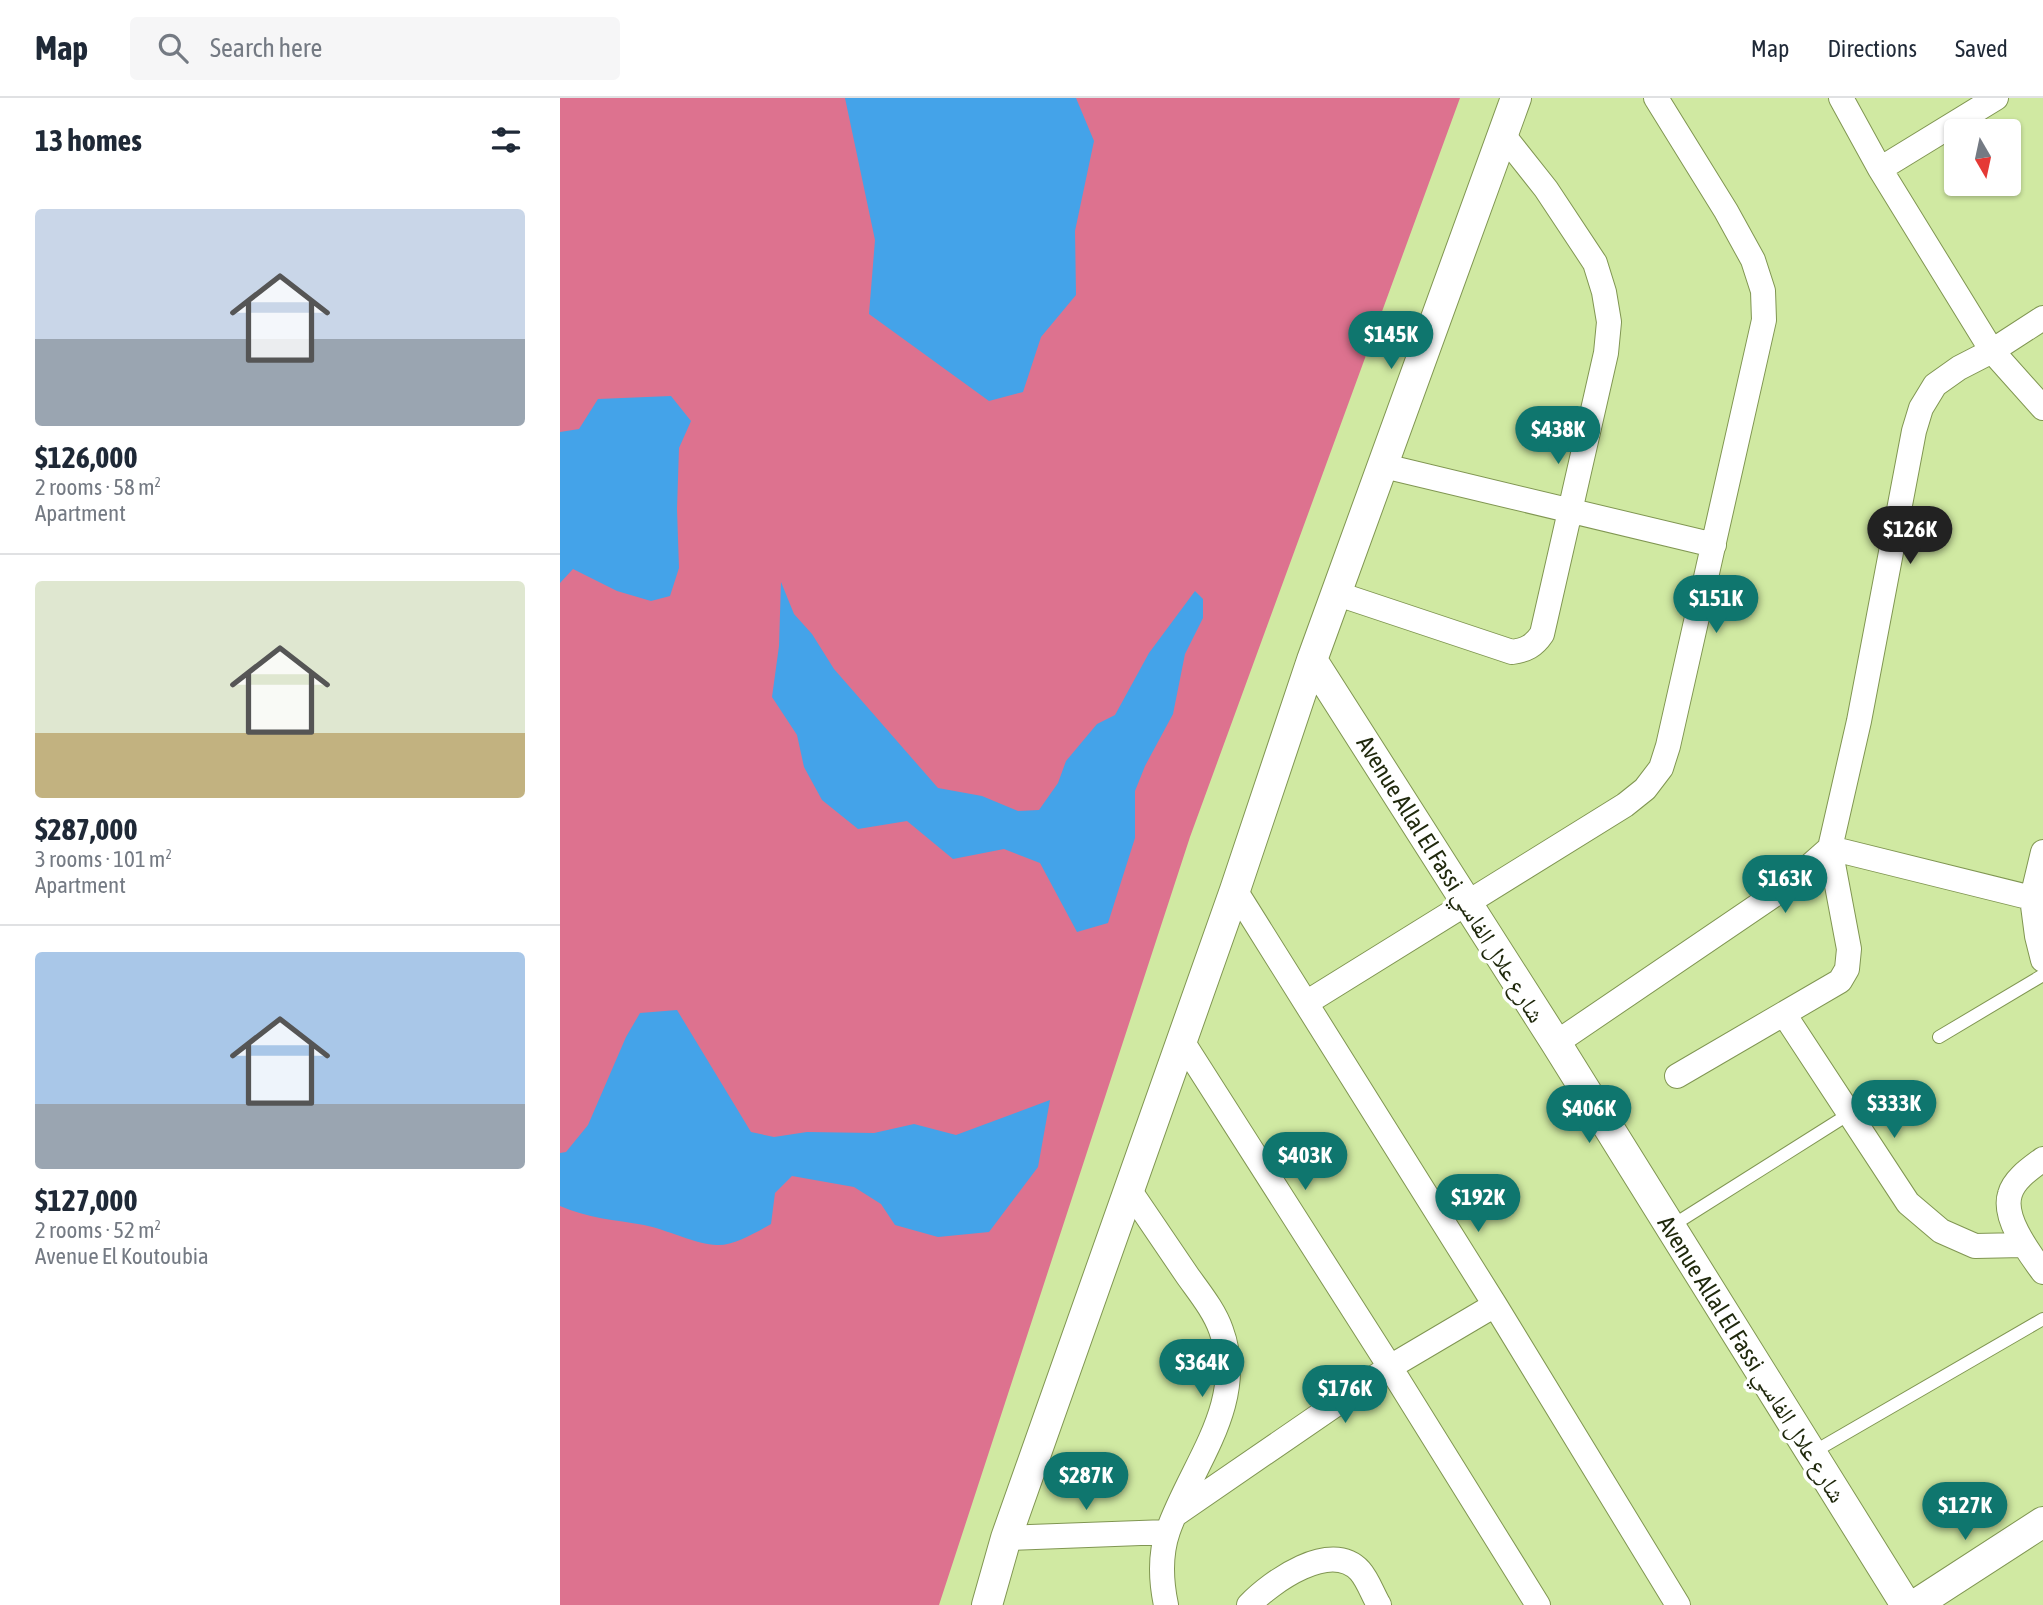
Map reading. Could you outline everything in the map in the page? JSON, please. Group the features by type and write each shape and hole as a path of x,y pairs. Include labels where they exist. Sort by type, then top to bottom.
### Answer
{"street":[{"path":"992,1596 1006,1538 1235,890 1312,660 1517,98"},
{"path":"1306,1003 1625,805 1645,789 1661,768 1764,320 1763,290 1748,250 1656,98"},
{"path":"1842,98 1880,169 1992,351 2043,408"},
{"path":"1880,169 1996,98"},
{"path":"1338,594 1512,652 1525,650 1542,634 1606,353 1609,322 1595,263 1546,189 1504,136"},
{"path":"1677,1076 1840,981 1847,969 1849,949 1830,848 1858,721 1913,431 1921,408 1935,385 2043,318"},
{"path":"1384,466 1714,545"},
{"name":"Avenue Allal El Fassi شارع علال الفاسي","path":"1312,660 1556,1043 1906,1605"},
{"path":"1830,848 2032,898"},
{"path":"1556,1043 1787,886 1830,848"},
{"path":"2043,852 2032,898 2043,960"},
{"path":"1235,890 1495,1305 1678,1605"},
{"path":"1784,1014 1908,1203 1941,1231 1975,1246 2023,1245"},
{"path":"1182,1041 1538,1605"},
{"path":"2043,1159 2023,1174 2009,1195 2011,1218 2023,1245 2043,1272"},
{"path":"1130,1191 1206,1301 1220,1327 1228,1353 1228,1381 1221,1416 1171,1523 1162,1563 1162,1586 1166,1605"},
{"path":"1006,1538 1171,1523 1390,1367 1495,1305"},
{"path":"1915,1605 2043,1522"},
{"path":"1249,1605 1281,1579 1306,1565 1338,1559 1360,1572 1380,1605"}],"lane":[{"path":"1939,1037 2043,975"},
{"path":"1670,1227 1849,1114"},
{"path":"1810,1454 2043,1319"}],"shaded area":[{"path":"560,98 1460,98 1190,837 939,1605 560,1605"}],"water":[{"path":"845,98 1076,98 1094,141 1075,231 1076,295 1041,337 1023,392 989,401 869,314 875,240"},
{"path":"671,396 691,421 679,448 679,568 670,596 651,601 617,591 573,569 560,583 560,432 579,429 598,399"},
{"path":"781,582 794,614 812,634 834,669 938,788 982,796 1018,811 1039,810 1058,783 1066,761 1097,724 1115,715 1149,653 1195,591 1203,599 1203,618 1185,654 1173,714 1135,791 1135,838 1108,923 1077,932 1040,863 1004,849 953,859 907,821 858,829 822,800 804,767 797,735 772,697 779,646"},
{"path":"677,1010 751,1132 774,1137 807,1132 874,1133 914,1124 956,1135 1050,1100 1038,1167 989,1232 938,1237 895,1225 881,1204 854,1187 792,1176 775,1193 771,1224 745,1238 723,1245 701,1242 652,1227 591,1216 560,1206 560,1153 566,1152 588,1125 626,1037 640,1013"}]}
